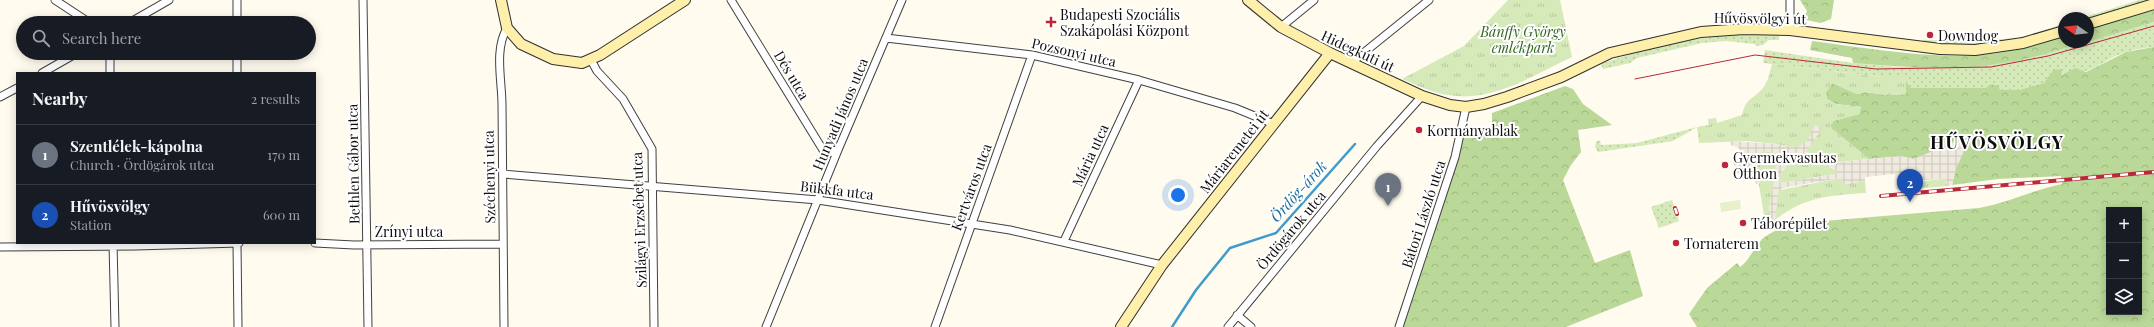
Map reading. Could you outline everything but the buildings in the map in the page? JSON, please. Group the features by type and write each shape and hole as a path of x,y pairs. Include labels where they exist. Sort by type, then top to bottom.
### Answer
{"main road":[{"path":"501,0 507,28 521,44 542,55 564,62 582,63 591,60 685,0"},
{"name":"Hidegkúti út","path":"1248,0 1281,27 1330,53 1422,96 1450,105 1466,107"},
{"path":"2094,22 2154,4"},
{"name":"Hűvösvölgyi út","path":"1466,107 1507,98 1561,77 1610,53 1659,40 1715,31 1790,30 1940,49 1967,50 1996,48 2023,43 2058,33"},
{"name":"Máriaremetei út","path":"1121,327 1162,265 1330,53"}],"street":[{"path":"55,0 79,16"},
{"path":"141,16 169,0"},
{"path":"237,0 237,16"},
{"name":"Bethlen Gábor utca","path":"363,0 368,327"},
{"name":"Dés utca","path":"731,0 823,150 829,153 838,150"},
{"name":"Hunyadi János utca","path":"766,327 838,150 902,0"},
{"path":"1281,27 1314,0"},
{"path":"1351,63 1429,0"},
{"path":"1790,0 1790,30"},
{"name":"Széchenyi utca","path":"504,327 500,47 502,37 507,28"},
{"name":"Pozsonyi utca","path":"886,38 1032,55 1139,80 1235,108 1274,124"},
{"name":"Kertváros utca","path":"935,327 1032,55"},
{"path":"44,72 65,60"},
{"path":"110,60 110,72"},
{"path":"237,60 237,72"},
{"name":"Szilágyi Erzsébet utca","path":"591,60 597,71 623,99 652,149 654,327"},
{"name":"Mária utca","path":"1064,241 1139,80"},
{"path":"0,97 16,89"},
{"name":"Ördögárok utca","path":"1228,327 1377,146 1422,96"},
{"name":"Bátori László utca","path":"1399,327 1455,157 1466,107"},
{"name":"Bükkfa utca","path":"503,174 818,200 972,223 1064,241 1162,265"},
{"name":"Zrínyi utca","path":"316,243 503,244"},
{"path":"0,247 176,244"},
{"path":"238,244 238,327"},
{"path":"113,245 115,327"},
{"path":"1237,315 1252,327"}],"green space":[{"name":"Bánffy György emlékpark","path":"1508,0 1560,0 1572,57 1512,86 1481,95 1465,96 1442,94 1402,79 1464,46"},
{"path":"1800,0 1834,0 1831,19 1820,23 1803,19 1807,11"},
{"path":"2139,0 2154,0 2154,10 2094,27 2094,14"},
{"path":"2154,10 2154,22 2094,40 2094,27"},
{"path":"2154,22 2154,47 2136,49 2117,55 2081,73 2062,74 2053,70 2044,83 2019,90 2000,90 1990,84 1987,88 1911,88 1903,77 1883,77 1763,63 1765,50 1853,63 1896,67 1972,66 2002,63 2035,57 2066,48 2094,48 2094,40"},
{"path":"2058,26 2058,38 2026,47 1989,54 1921,53 1923,40 1976,41 2018,38"},
{"path":"1750,33 1779,35 1779,40 1769,40 1763,45 1756,46 1755,44 1726,41 1702,43 1637,58 1630,63 1603,69 1601,64 1637,52 1674,43"},
{"path":"2058,38 2058,48 2066,48 2003,63 1947,68 1853,63 1852,58 1810,50 1812,41 1878,50 1947,55 1990,54"},
{"path":"2154,47 2154,327 1697,327 1689,314 1707,288 1737,263 1740,267 1743,265 1764,238 1783,228 1812,222 1979,208 2062,184 2061,176 1998,179 1952,185 1956,168 1965,147 1952,143 1945,149 1931,152 1914,159 1900,156 1869,159 1831,128 1833,121 1859,114 1861,107 1836,104 1827,99 1826,92 1832,83 1857,94 1865,92 1888,95 1906,94 1906,81 1911,88 1986,88 1990,84 1998,86 2000,90 2019,90 2044,83 2053,70 2061,69 2062,75 2075,68 2086,72 2126,52"},
{"path":"1772,64 1883,77 1903,77 1906,81 1906,94 1888,95 1865,92 1857,94 1832,83 1826,92 1827,99 1836,104 1861,107 1859,114 1833,121 1831,128 1869,159 1840,162 1777,144 1747,141 1699,143 1697,127 1709,125 1708,119 1716,118 1717,123 1742,115 1748,102 1765,86"},
{"path":"1565,86 1573,89 1583,104 1612,125 1578,130 1581,152 1571,165 1563,180 1595,263 1630,250 1643,296 1566,327 1401,327 1430,248 1464,132 1492,129 1492,113"},
{"path":"1697,127 1673,141 1598,152 1595,147 1596,142 1600,140 1601,145 1637,143"},
{"path":"1767,151 1776,153 1779,157 1769,209 1772,223 1766,227 1755,161 1758,153"},
{"path":"1795,159 1818,163 1830,167 1837,172 1835,174 1780,183 1779,178 1788,162"},
{"path":"1841,178 1844,184 1865,181 1866,193 1829,196 1807,202 1796,206 1775,220 1776,197 1780,190"},
{"path":"1943,179 1946,180 1947,186 1900,190 1901,186 1906,183"},
{"path":"1672,200 1679,221 1659,228 1651,207"},
{"path":"1740,200 1741,209 1721,212 1720,203"}],"shaded area":[{"path":"1815,125 1821,127 1821,130 1806,152 1840,162 1900,156 1914,159 1931,152 1945,149 1952,143 1958,141 1964,143 1966,147 1956,168 1952,185 1947,186 1946,180 1943,179 1923,180 1906,183 1901,186 1900,190 1897,190 1895,174 1865,177 1865,181 1861,182 1843,184 1841,178 1782,188 1778,193 1775,220 1772,223 1769,209 1778,155 1767,151 1758,153 1755,161 1760,183 1756,184 1753,172 1736,174 1733,159 1742,157 1739,148 1731,145 1730,141 1777,144 1797,147 1808,140","holes":["1795,159 1804,159 1833,168 1837,172 1835,174 1780,183 1779,178 1788,163"]}],"waterway":[{"name":"Ördög-árok","path":"1172,327 1196,290 1230,248 1276,233 1355,144"}],"tram line":[{"path":"1635,79 1755,55 1876,69 1991,67 2048,56 2154,26"}],"railway":[{"path":"1881,196 2154,172"},
{"path":"1675,208 1677,214"}],"place":[{"name":"Budapesti Szociális Szakápolási Központ","path":"1051,22"},
{"name":"Downdog","path":"1930,35"},
{"name":"Kormányablak","path":"1419,130"},
{"name":"Gyermekvasutas Otthon","path":"1725,165"},
{"name":"Hűvösvölgy","path":"1910,202"},
{"name":"Szentlélek-kápolna","path":"1388,206"},
{"name":"Táborépület","path":"1743,223"},
{"name":"Tornaterem","path":"1676,243"}],"district":[{"name":"HŰVÖSVÖLGY","path":"1997,142"}]}
